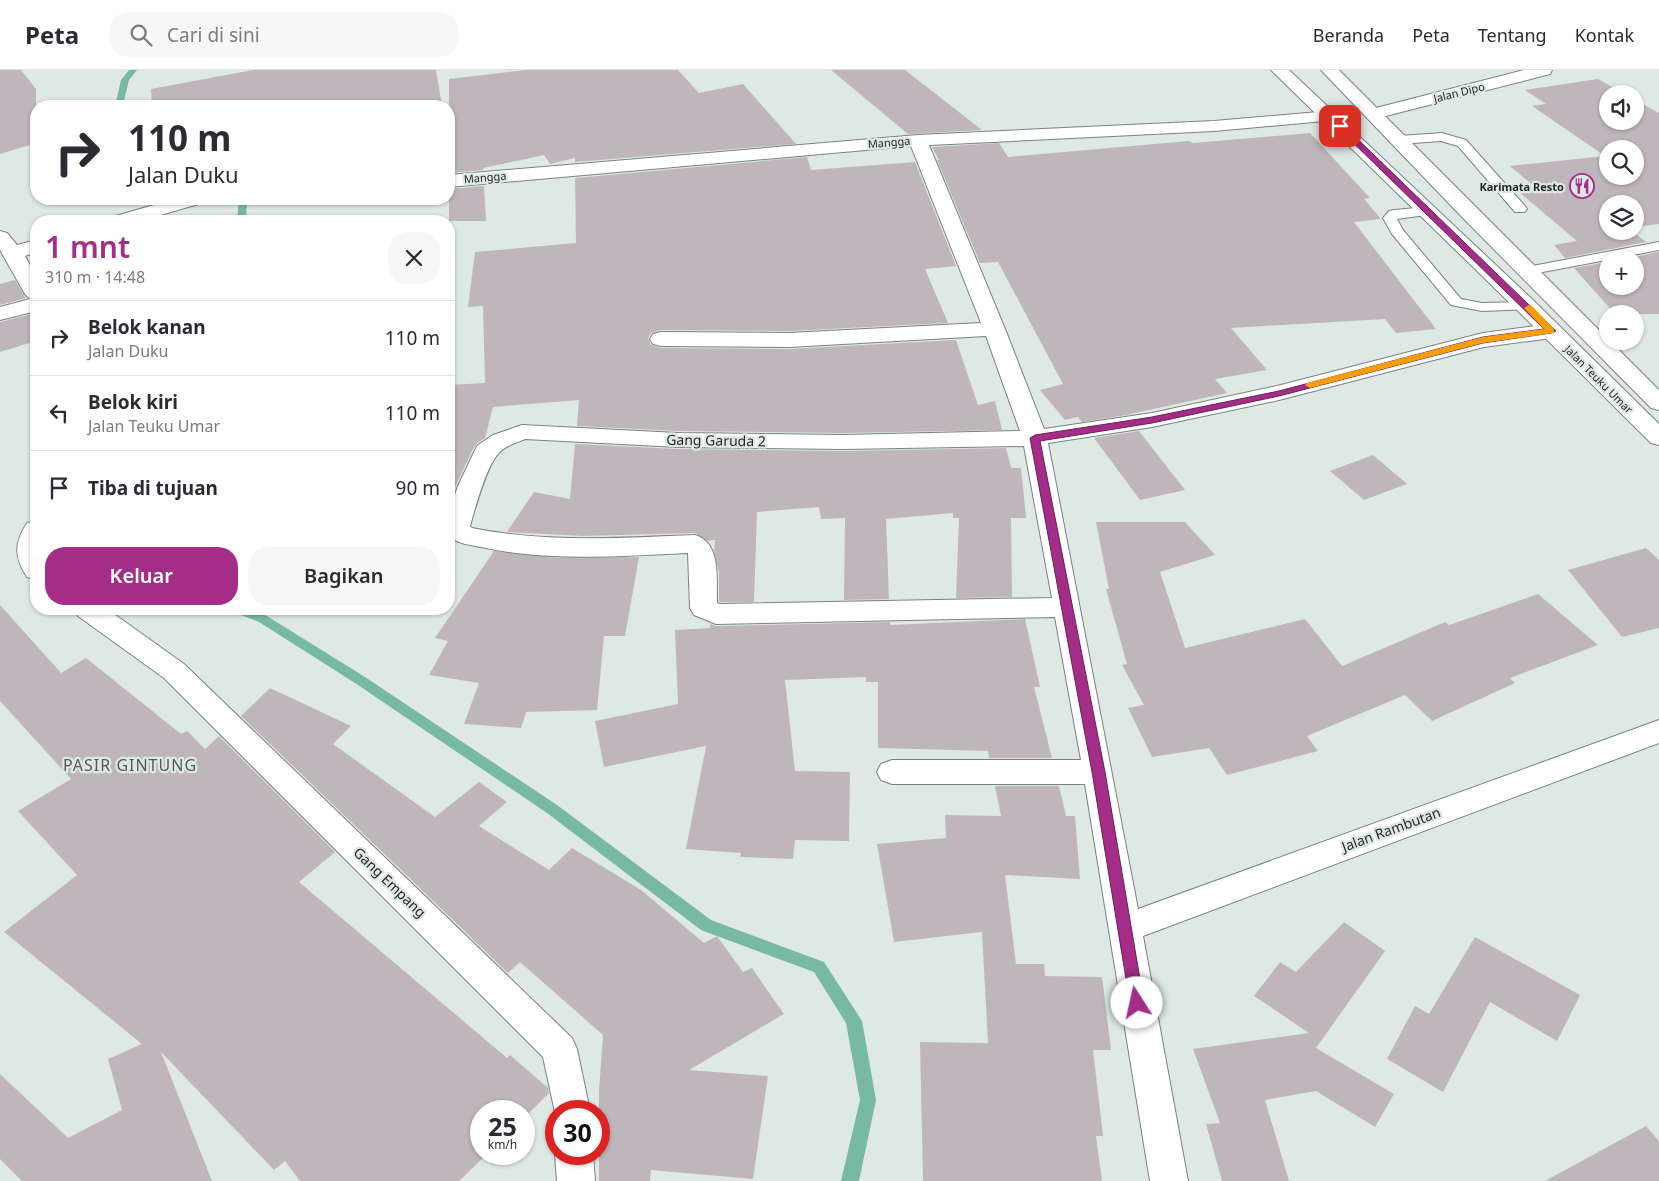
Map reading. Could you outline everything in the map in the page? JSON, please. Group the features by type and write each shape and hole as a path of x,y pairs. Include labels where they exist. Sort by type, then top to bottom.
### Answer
{"main road":[{"name":"Jalan Teuku Umar","path":"1279,70 1330,116 1659,438"},
{"name":"Jalan Teuku Umar","path":"1329,70 1659,403"},
{"name":"Jalan Dipo","path":"1374,114 1544,70"},
{"name":"Mangga","path":"455,180 918,140 1214,126 1330,116"},
{"path":"918,140 994,329 1035,438 1098,772 1169,1181"},
{"path":"155,215 189,208"},
{"path":"7,245 30,246"},
{"path":"7,245 30,284"},
{"path":"0,314 30,306"},
{"path":"661,339 789,340 994,329"},
{"name":"Gang Garuda 2","path":"1067,607 716,614 704,608 701,551 695,544 595,548 525,547 464,535 456,529 470,486 487,450 501,440 522,432 678,440 843,442 1035,438 1152,420 1250,400 1483,340 1551,331"},
{"path":"30,539 30,558"},
{"name":"Gang Empang","path":"96,615 174,671 559,1048 570,1100"},
{"name":"Jalan Rambutan","path":"1124,929 1659,731"},
{"path":"892,772 1098,772"},
{"path":"575,1165 576,1181"}],"lane":[{"path":"1400,140 1442,137 1462,143 1520,209"},
{"path":"1428,211 1394,214 1390,218 1396,231 1456,302 1464,305 1487,307 1526,306"},
{"path":"1527,271 1659,246"}],"building":[{"path":"0,70 21,70 36,89 36,100 30,100 30,145 0,154"},
{"path":"253,70 436,70 441,100 152,100 151,89"},
{"path":"526,70 678,70 699,93 743,84 796,144 575,162 575,158 550,164 544,155 483,168 483,170 455,172 455,100 449,100 449,79"},
{"path":"831,70 905,70 982,130 908,134"},
{"path":"1598,79 1609,85 1599,85 1599,130 1644,130 1644,105 1659,113 1659,224 1644,226 1644,195 1599,195 1599,240 1643,240 1646,242 1565,258 1554,245 1577,241 1519,192 1536,188 1510,166 1599,157 1599,185 1644,185 1644,140 1599,140 1599,152 1532,106 1546,104 1525,90"},
{"path":"1310,133 1370,198 1364,199 1381,219 1354,222 1436,329 1396,333 1385,319 1231,328 1267,370 1215,379 1227,393 1126,415 1082,422 1078,417 1065,420 1040,390 1063,384 998,262 980,263 932,147 999,143 1008,157 1189,141 1193,143"},
{"path":"807,157 811,170 915,162 956,266 925,269 948,323 789,331 661,330 651,333 648,338 651,345 661,348 789,349 956,340 978,405 995,401 1002,430 843,433 678,431 577,426 579,400 493,407 485,438 477,443 473,449 455,488 455,385 485,383 483,306 468,307 475,252 576,243 575,178"},
{"path":"484,186 486,221 455,221 455,215 449,215 449,205 455,205 455,188"},
{"path":"1659,252 1659,314 1644,314 1644,305 1607,305 1574,268 1599,264 1599,295 1644,295 1644,255"},
{"path":"15,280 26,298 0,305 0,284"},
{"path":"30,314 30,343 0,352 0,322"},
{"path":"1139,431 1185,490 1140,500 1094,438"},
{"path":"575,444 678,449 843,451 1006,448 1011,468 1021,468 1026,518 1011,518 1012,597 956,598 959,518 953,518 953,513 886,519 889,599 844,600 845,518 821,519 819,507 757,512 754,602 719,602 719,573 714,551 715,540 707,541 696,533 583,536 507,532 534,492 570,499"},
{"path":"1373,455 1407,484 1364,500 1330,471"},
{"path":"1096,522 1185,522 1215,555 1160,572 1185,648 1305,619 1342,666 1445,622 1449,625 1538,594 1598,645 1510,678 1515,683 1432,721 1405,695 1307,736 1318,751 1227,775 1209,748 1152,757 1128,708 1144,705 1122,665 1127,664 1106,589 1109,589"},
{"path":"1646,548 1659,560 1659,628 1622,637 1568,570"},
{"path":"494,551 558,558 639,557 625,636 604,636 597,710 526,712 521,728 464,724 479,683 429,675 448,641 435,638 451,615 455,615 455,609"},
{"path":"0,605 61,673 86,658 181,734 187,731 205,749 219,736 335,852 299,882 507,1058 510,1055 548,1088 549,1093 535,1107 535,1100 470,1100 470,1165 476,1165 459,1181 300,1181 285,1161 274,1170 161,1052 212,1181 22,1181 0,1159 0,1074 68,1138 122,1110 108,1059 142,1044 4,932 77,875 18,811 71,779 0,701"},
{"path":"1025,619 1040,687 1034,687 1052,758 989,758 988,751 878,748 878,682 866,682 866,677 785,680 795,771 850,772 849,841 795,840 793,859 740,857 741,853 686,849 706,746 604,767 595,721 678,704 675,630 710,628 710,624 716,626 890,622 890,625"},
{"path":"270,688 351,726 333,744 435,817 479,782 507,802 479,826 549,870 572,848 641,890 704,943 717,936 743,972 752,968 784,1014 689,1070 768,1076 753,1179 651,1170 650,1181 599,1181 599,1165 610,1165 610,1100 599,1100 603,1035 520,962 508,973 241,716"},
{"path":"995,786 1059,786 1066,816 1075,816 1080,879 1005,875 1016,964 1044,964 1045,976 1102,977 1111,1050 1093,1050 1103,1136 1096,1136 1102,1181 923,1181 920,1042 988,1043 982,932 894,942 877,844 946,838 945,815 1001,816"},
{"path":"1344,922 1385,951 1316,1048 1394,1094 1375,1127 1316,1091 1265,1100 1289,1181 1222,1181 1206,1124 1220,1123 1193,1049 1309,1033 1254,996 1280,962 1296,972"},
{"path":"1475,937 1580,995 1557,1041 1490,1002 1443,1092 1387,1059 1415,1006 1429,1014"},
{"path":"1646,1126 1659,1141 1659,1181 1545,1181"}],"waterway":[{"path":"120,100 125,80 133,70"},
{"path":"242,215 243,205"},
{"path":"253,615 263,619 360,680 552,809 706,925 819,967 854,1021 868,1100 850,1181"}],"slow traffic":[{"path":"1310,385 1483,340 1551,331 1529,308"}],"place":[{"name":"Karimata Resto","path":"1582,186"}],"district":[{"name":"PASIR GINTUNG","path":"130,765"}],"route":[{"path":"1137,1003 1098,772 1035,438 1152,420 1279,393 1483,340 1551,331 1340,126"}]}
